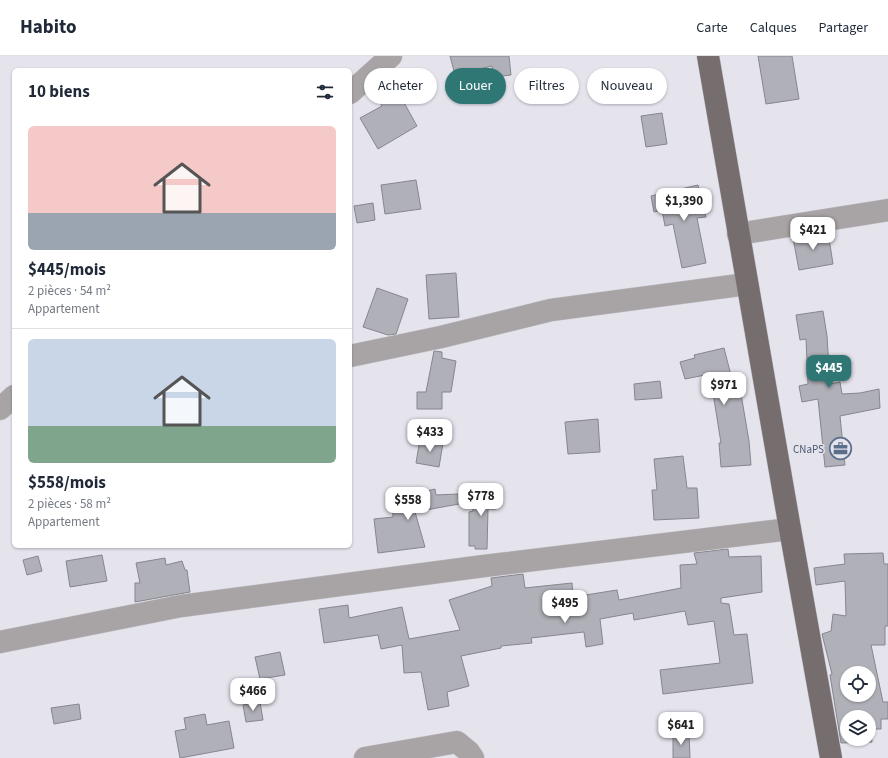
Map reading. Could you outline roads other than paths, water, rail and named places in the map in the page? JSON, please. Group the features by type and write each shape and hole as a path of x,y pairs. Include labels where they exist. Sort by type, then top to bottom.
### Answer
{"main road":[{"path":"708,56 831,758"}],"street":[{"path":"352,91 391,56"},
{"path":"738,234 888,210"},
{"path":"352,356 442,337 551,310 747,284"},
{"path":"0,409 12,398"},
{"path":"0,642 181,606 484,566 790,529"},
{"path":"365,758 457,742 469,752 473,758"}],"place":[{"name":"CNaPS","path":"840,449"}]}
